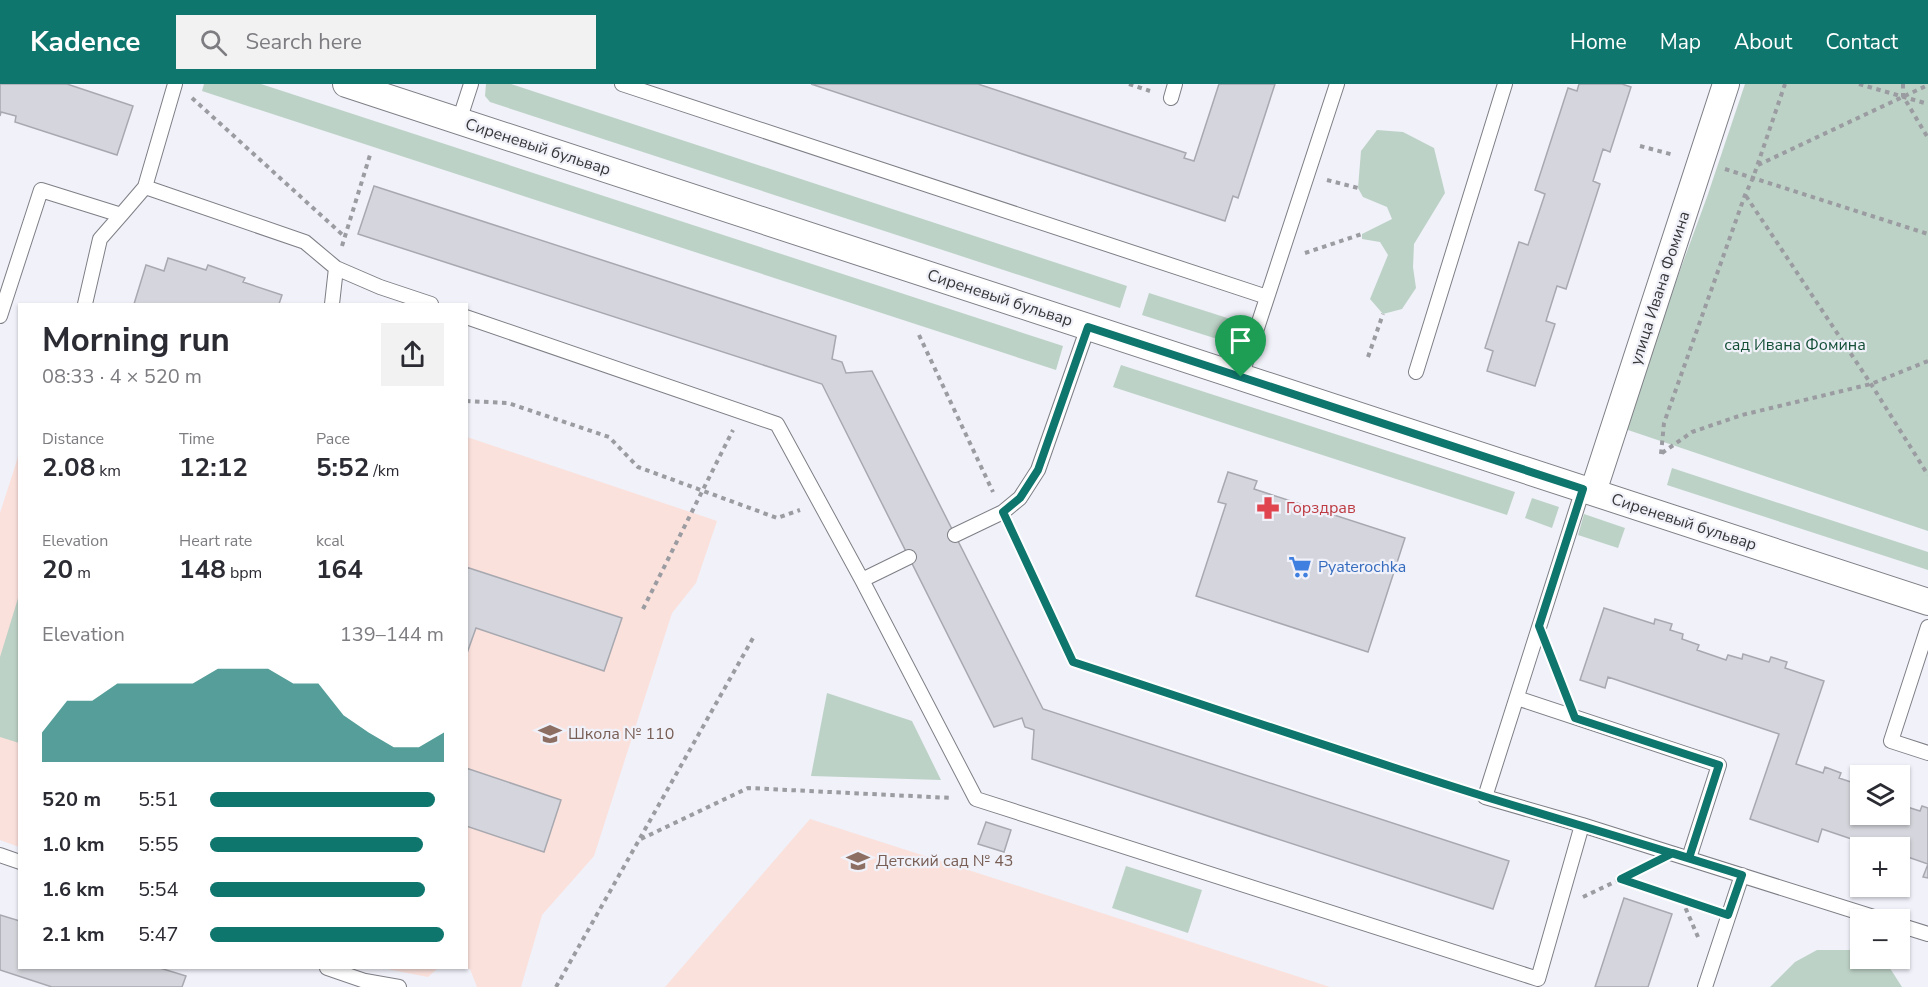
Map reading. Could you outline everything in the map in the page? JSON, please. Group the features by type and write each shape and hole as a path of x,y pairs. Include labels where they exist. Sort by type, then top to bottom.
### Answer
{"street":[{"name":"Сиреневый бульвар","path":"345,84 1928,602"},
{"name":"улица Ивана Фомина","path":"1588,490 1726,84"}],"lane":[{"path":"85,303 100,239 145,188 175,84"},
{"path":"459,121 471,84"},
{"path":"622,84 1267,297"},
{"path":"1171,98 1175,84"},
{"path":"1241,377 1337,84"},
{"path":"1416,372 1504,84"},
{"path":"145,188 305,242 336,268 428,303"},
{"path":"0,316 41,190 121,215"},
{"path":"332,303 336,268"},
{"path":"468,318 777,424 862,579 976,799 1538,979 1582,825"},
{"path":"955,535 1003,512 1020,498 1038,470 1088,327"},
{"path":"1588,490 1539,626 1485,796 1850,909"},
{"path":"862,579 909,556"},
{"path":"1928,627 1891,741 1928,753"},
{"path":"1517,698 1719,765 1689,858"},
{"path":"0,855 18,861"},
{"path":"1705,987 1742,875"},
{"path":"1910,928 1928,934"},
{"path":"329,969 364,984 399,987"}],"path":[{"path":"1785,84 1754,178 1745,195 1664,423 1661,454 1692,432 1742,415 1871,384 1928,361"},
{"path":"1859,84 1928,104"},
{"path":"1904,84 1904,96 1928,138"},
{"path":"1758,165 1928,85"},
{"path":"192,98 345,237"},
{"path":"1640,146 1754,178 1928,234"},
{"path":"336,268 370,155"},
{"path":"1309,175 1358,189"},
{"path":"1745,195 1871,384 1928,476"},
{"path":"1279,262 1362,234"},
{"path":"1368,357 1383,314"},
{"path":"919,335 1073,662 1485,796"},
{"path":"468,401 508,403 609,437 638,467 777,518 820,502"},
{"path":"643,609 742,412"},
{"path":"1539,626 1575,718"},
{"path":"556,987 753,639"},
{"path":"639,839 748,788 976,799"},
{"path":"1558,909 1673,853"},
{"path":"1621,879 1728,915"},
{"path":"1682,899 1711,969"}],"shaded area":[{"name":"Школа № 110","path":"468,437 717,521 696,583 672,613 594,856 542,915 521,987 477,987 468,969"},
{"path":"18,457 18,847 0,840 0,513"},
{"name":"Детский сад № 43","path":"810,819 1074,904 1330,987 665,987"},
{"path":"387,969 437,969 428,977"}],"green space":[{"path":"204,84 261,84 1063,346 1056,370 202,91"},
{"path":"486,84 511,84 1127,286 1120,308 490,102 485,96"},
{"name":"сад Ивана Фомина","path":"1745,84 1928,84 1928,531 1622,428 1707,197"},
{"path":"1377,130 1403,132 1434,148 1445,193 1414,244 1413,267 1416,288 1402,309 1383,314 1370,299 1388,255 1380,242 1362,239 1362,234 1392,219 1387,207 1363,197 1358,188 1361,151"},
{"path":"1149,293 1243,323 1236,345 1142,315"},
{"path":"1121,365 1515,492 1507,515 1113,387"},
{"path":"1672,468 1928,552 1928,570 1667,485"},
{"path":"1532,498 1559,507 1552,528 1525,518"},
{"path":"1584,514 1625,528 1618,548 1578,535"},
{"path":"18,598 18,743 0,737 0,657"},
{"path":"827,693 912,721 941,780 811,776"},
{"path":"1126,866 1202,890 1188,933 1112,908"},
{"path":"1817,950 1850,950 1850,969 1890,969 1902,987 1770,987 1795,962"}],"building":[{"path":"0,84 67,84 133,106 117,155 15,122 16,116 1,112 0,116"},
{"path":"811,84 978,84 1186,153 1184,158 1194,161 1219,84 1275,84 1238,198 1233,196 1225,221"},
{"path":"1579,84 1622,84 1631,87 1610,152 1603,149 1593,181 1600,184 1566,289 1557,286 1546,321 1555,324 1535,386 1487,371 1493,351 1485,348 1519,242 1528,245 1545,194 1535,190 1568,88 1577,91"},
{"path":"374,186 836,336 832,359 842,362 846,373 872,371 1043,709 1509,861 1493,909 1032,759 1034,730 1025,727 1022,718 994,727 822,384 358,234"},
{"path":"168,258 206,270 208,265 245,278 243,282 282,295 279,303 134,303 146,265 164,271"},
{"name":"Pyaterochka","path":"1228,472 1257,481 1254,489 1405,538 1368,652 1196,596 1226,504 1218,502"},
{"path":"468,568 622,618 604,671 476,628 468,650"},
{"path":"1604,608 1654,624 1655,619 1672,624 1670,630 1683,634 1682,639 1699,645 1697,650 1726,660 1728,655 1742,659 1743,654 1769,662 1771,657 1787,662 1785,668 1824,681 1796,764 1823,773 1825,767 1841,773 1839,778 1850,782 1850,825 1910,825 1910,808 1920,811 1922,806 1928,808 1928,864 1910,858 1910,837 1850,838 1822,829 1818,842 1750,819 1779,734 1608,677 1605,688 1580,680"},
{"path":"468,769 561,800 544,852 468,827"},
{"path":"986,822 1011,830 1004,852 978,844"},
{"path":"1928,864 1928,878 1923,877"},
{"path":"1624,898 1672,914 1648,987 1595,987"},
{"path":"0,915 18,920 18,969 163,969 186,976 182,987 52,987 0,970"}],"place":[{"name":"Горздрав","path":"1268,508"},
{"name":"Pyaterochka","path":"1300,567"},
{"name":"Школа № 110","path":"550,734"},
{"name":"Детский сад № 43","path":"858,861"}],"route":[{"path":"1241,377 1088,327 1038,470 1020,498 1003,512 1073,662 1485,796 1582,825 1689,858 1742,875 1728,915 1621,879 1673,853 1689,858 1719,765 1575,718 1539,626 1583,489 1241,377"}]}
